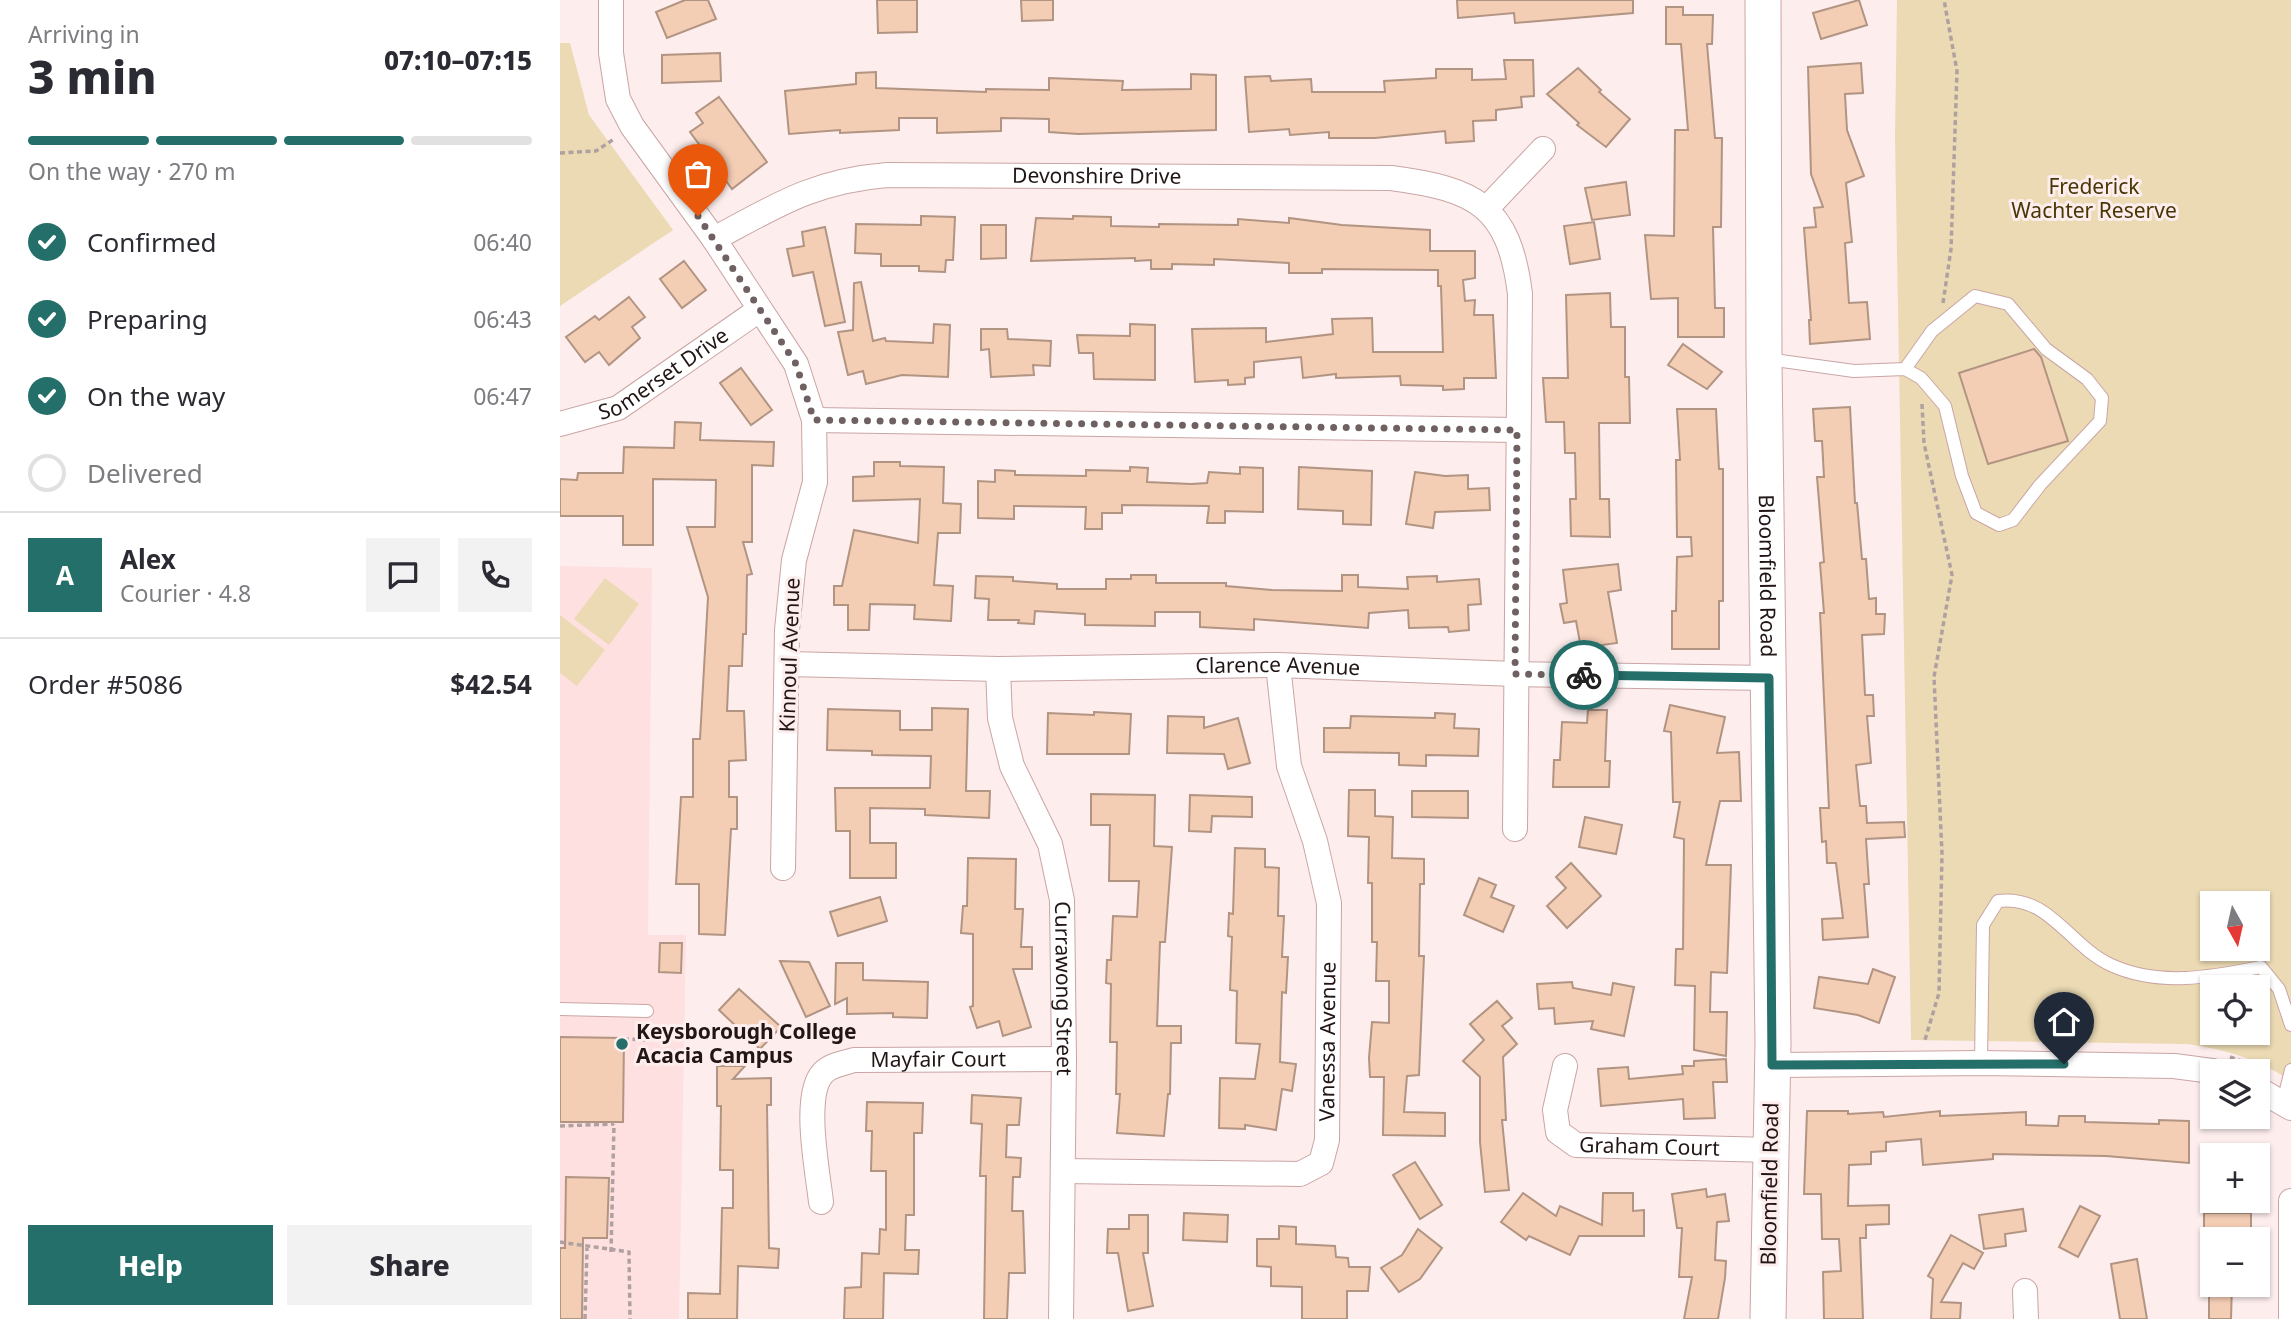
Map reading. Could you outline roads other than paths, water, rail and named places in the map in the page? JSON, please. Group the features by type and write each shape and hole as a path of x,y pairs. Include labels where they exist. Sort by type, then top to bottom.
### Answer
{"street":[{"name":"Kinnoul Avenue","path":"611,0 611,52 618,99 632,126 715,239 796,364 814,420 815,482 794,560 787,630 783,868"},
{"name":"Bloomfield Road","path":"1763,0 1772,1065 1768,1319"},
{"path":"1487,208 1544,149"},
{"name":"Devonshire Drive","path":"715,239 820,186 849,178 887,175 1391,178 1455,190 1487,208 1506,233 1516,261 1520,295 1515,828"},
{"name":"Somerset Drive","path":"560,424 618,408 759,310"},
{"path":"814,420 1517,430"},
{"name":"Clarence Avenue","path":"788,664 998,669 1278,665 1515,674 1769,678"},
{"name":"Vanessa Avenue","path":"1063,1171 1300,1174 1321,1163 1327,1140 1329,903 1315,841 1289,766 1278,665"},
{"name":"Currawong Street","path":"998,669 999,718 1012,766 1050,844 1062,900 1064,1059 1061,1319"},
{"name":"Mayfair Court","path":"821,1202 812,1108 815,1088 824,1072 854,1060 1064,1059"},
{"path":"1772,1065 1981,1063 2174,1066 2200,1069"},
{"name":"Graham Court","path":"1565,1066 1555,1110 1558,1132 1576,1145 1771,1150"},
{"path":"2270,1096 2287,1105"},
{"path":"2291,1201 2291,1319"},
{"path":"2025,1290 2025,1319"}],"lane":[{"path":"1764,359 1854,371 1905,369 1921,378 1945,406 1962,476 1976,513 1999,525 2013,520 2040,485 2100,421 2102,398 2087,379 2046,349 2008,304 1975,296 1932,331 1905,369"},
{"path":"1981,1063 1983,925 1998,901 2017,898 2043,909 2076,943 2111,965 2157,979 2216,976 2261,967 2279,989 2291,1025"},
{"path":"560,1009 647,1011"},
{"path":"2287,1105 2291,1070"}],"place":[{"name":"Keysborough College Acacia Campus","path":"622,1044"}],"park label":[{"name":"Frederick Wachter Reserve","path":"2094,199"}]}
